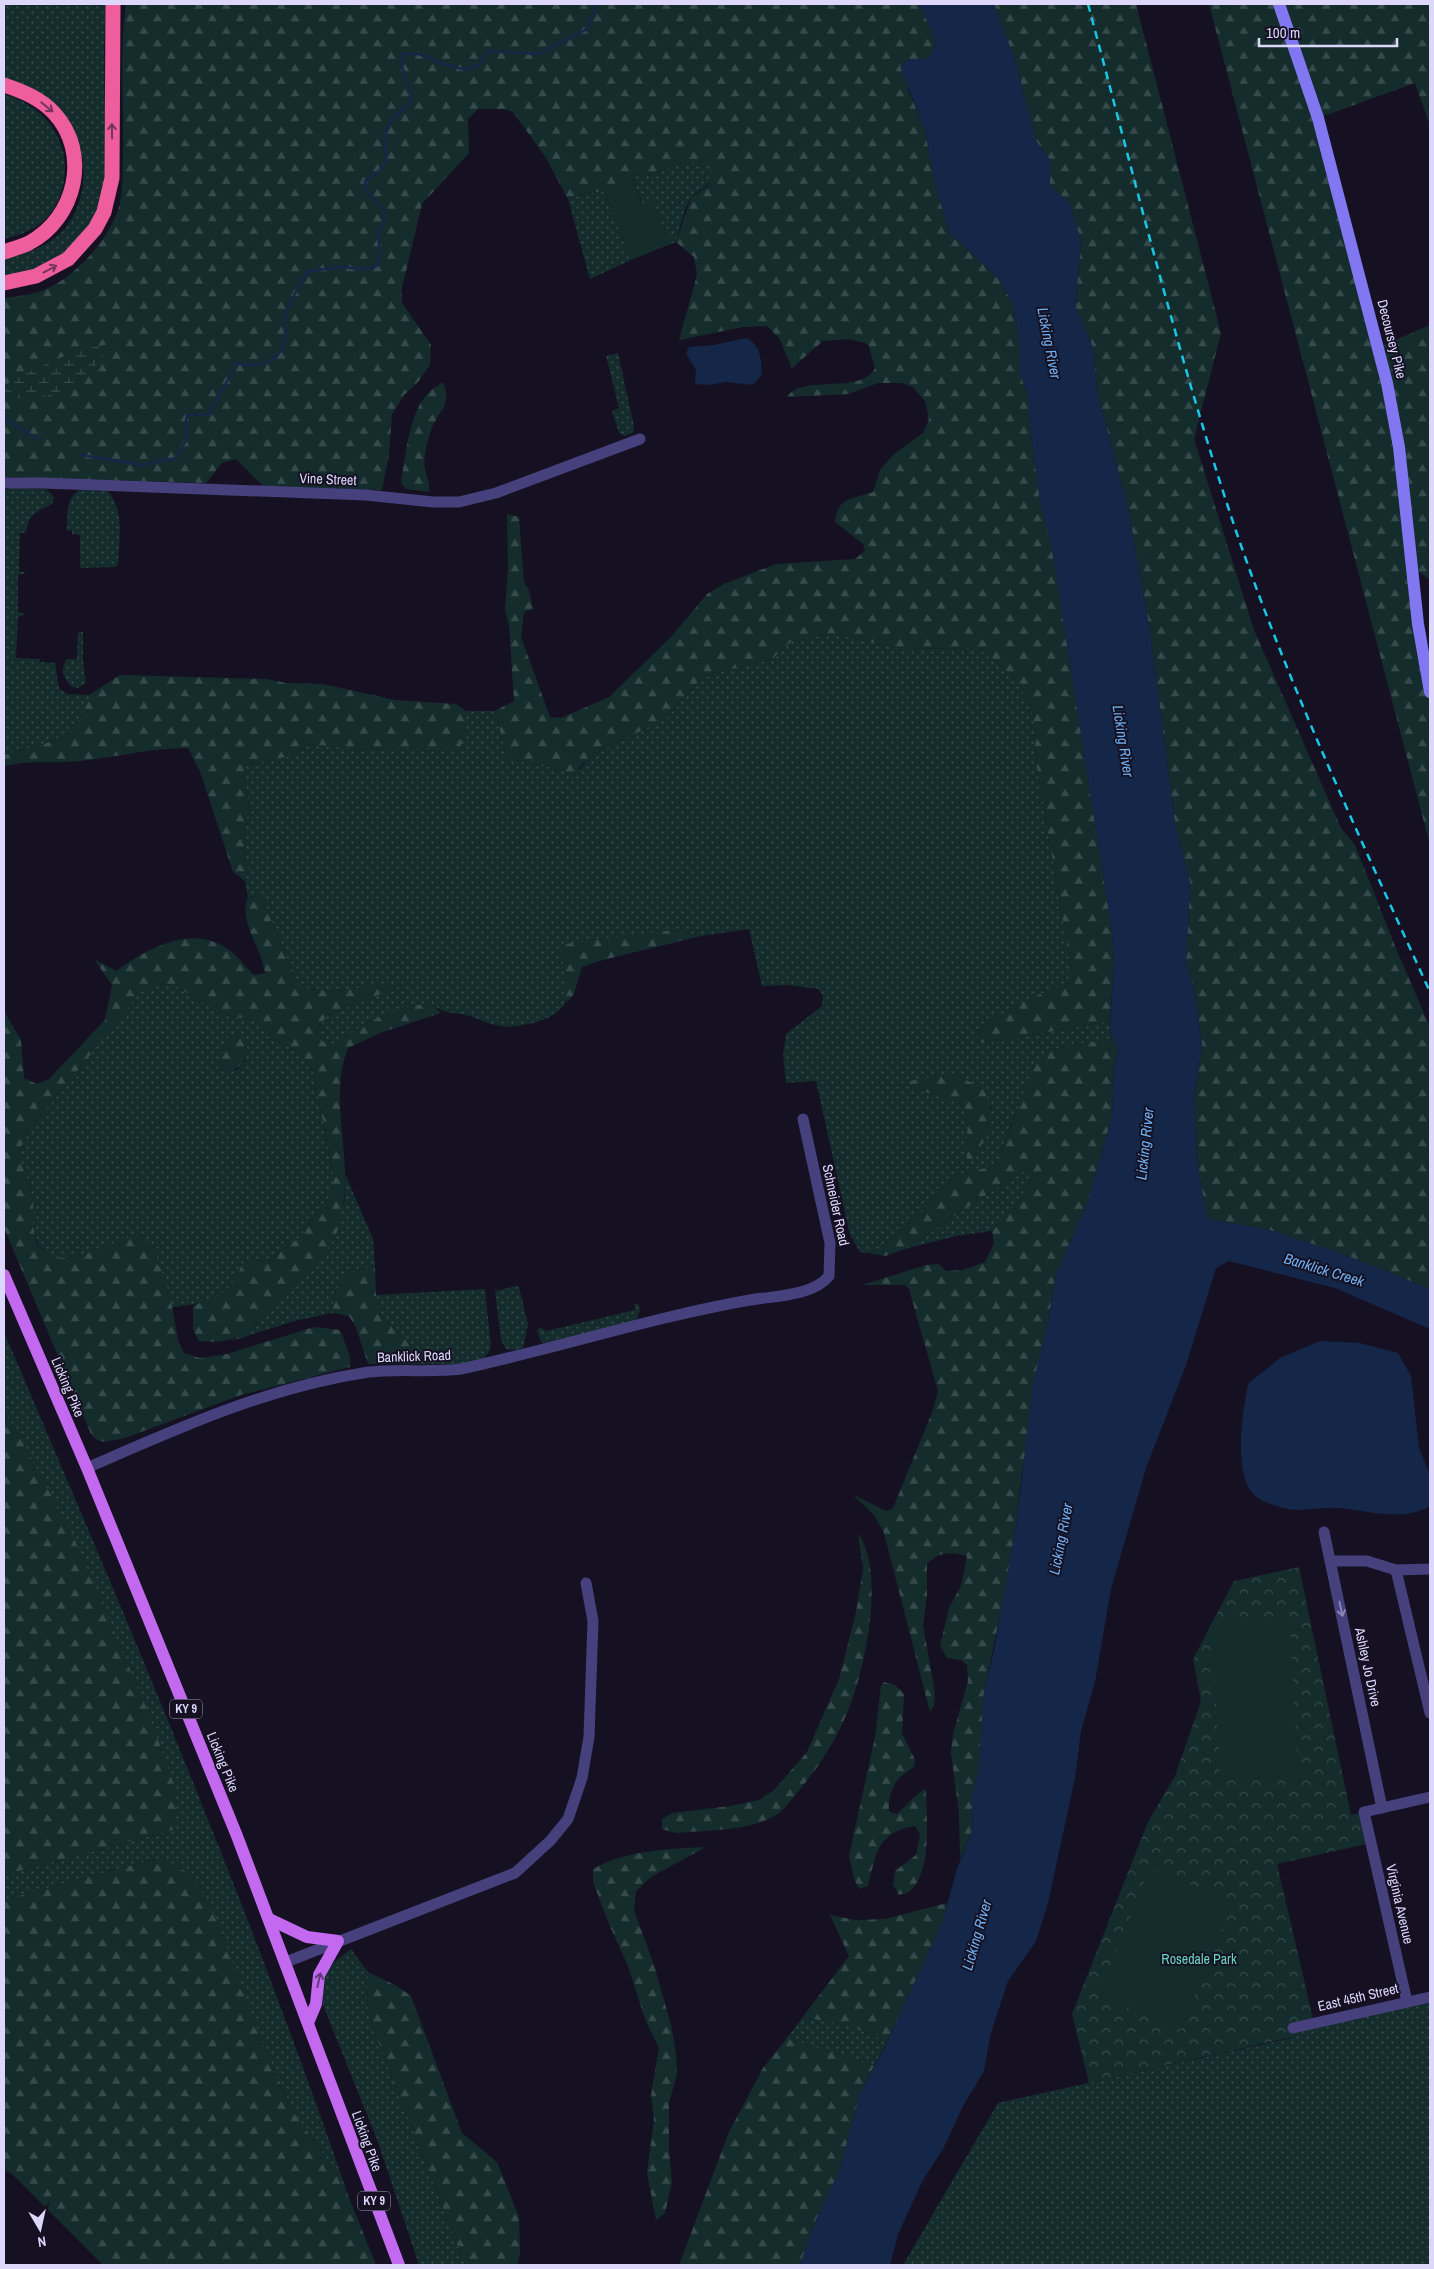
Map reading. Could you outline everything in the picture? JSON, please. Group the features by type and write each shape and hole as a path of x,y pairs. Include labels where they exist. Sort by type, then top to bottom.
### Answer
{"highway":[{"path":"4,283 36,276 68,259 95,229 104,212 112,178 113,4"},
{"path":"4,85 33,96 54,112 62,123 73,148 75,174 71,196 58,217 33,240 4,251"}],"main road":[{"name":"Decoursey Pike","path":"1280,4 1318,118 1387,383 1399,447 1418,624 1430,692"},
{"name":"Licking Pike","path":"4,1276 87,1468 172,1674 286,1962 399,2265"},
{"path":"269,1920 307,1937 338,1941 319,1975 316,2004 308,2023"}],"street":[{"name":"Vine Street","path":"4,483 366,495 433,502 459,502 496,493 640,439"},
{"name":"Schneider Road","path":"781,1295 803,1290 825,1280 830,1267 830,1243 802,1119"},
{"name":"Banklick Road","path":"87,1468 211,1414 331,1380 375,1372 431,1372 461,1369 718,1307 781,1295"},
{"name":"Ashley Jo Drive","path":"1324,1532 1382,1808"},
{"path":"1330,1561 1367,1561 1396,1570 1430,1569"},
{"path":"1396,1570 1430,1712"},
{"path":"286,1962 514,1873 550,1841 568,1819 582,1778 589,1737 593,1622 586,1583"},
{"path":"1382,1808 1430,1797"},
{"name":"Virginia Avenue","path":"1382,1808 1364,1812 1407,2002"},
{"name":"East 45th Street","path":"1293,2028 1430,1997"}],"green space":[{"path":"4,4 106,4 104,50 106,182 100,205 87,230 71,249 28,273 4,277 4,258 40,247 56,237 69,223 76,211 80,198 84,172 75,132 68,121 48,106 4,80"},
{"path":"126,4 920,4 936,42 929,59 910,59 908,89 925,130 936,189 950,233 1000,280 1013,304 1019,340 1019,370 1029,398 1029,418 1040,501 1051,542 1112,931 1114,962 1110,1021 987,1043 976,1041 983,1025 1028,999 1073,981 1037,767 1032,707 1013,676 978,648 901,649 831,633 792,641 772,659 702,677 667,718 592,755 571,776 562,770 507,758 495,711 514,701 509,625 505,610 508,569 507,514 519,517 524,582 529,590 533,609 524,612 521,637 550,717 561,718 609,697 671,637 707,594 724,584 776,564 855,559 865,551 863,544 835,522 836,514 847,500 873,492 880,470 895,453 923,433 929,419 925,401 913,387 901,383 878,383 848,394 787,397 795,390 805,386 845,383 857,381 868,376 875,368 868,344 849,339 823,341 792,368 779,338 767,326 743,327 679,340 697,275 694,257 676,242 691,198 708,186 711,170 708,165 698,162 677,164 655,173 631,176 604,191 578,195 568,199 546,158 513,112 504,109 478,109 468,119 469,153 422,204 402,288 402,303 431,345 430,365 418,382 404,395 392,414 389,455 382,490 263,486 236,459 222,463 206,483 4,477 4,298 38,292 63,280 97,248 113,223 118,210 122,182 122,59"},
{"path":"994,4 1136,4 1221,333 1194,439 1254,630 1341,828 1355,845 1397,951 1430,1027 1430,1289 1343,1254 1266,1229 1207,1219 1197,1162 1194,1097 1202,1045 1195,995 1186,961 1190,883 1175,824 1150,632 1129,513 1097,391 1093,348 1075,306 1081,241 1069,202 1050,187 1050,160 1036,141 1015,61"},
{"path":"1209,4 1430,4 1430,126 1415,83 1318,118 1379,347 1430,325 1430,580 1413,568 1430,692 1430,845"},
{"path":"4,94 33,108 45,118 61,143 65,174 58,201 45,220 28,231 4,239"},
{"path":"698,162 708,165 712,177 710,182 689,201 676,242 671,244 652,201 643,205 631,176 655,173 677,164"},
{"path":"631,176 642,204 652,200 671,244 631,260 604,191"},
{"path":"604,191 631,260 590,279 568,199 578,195"},
{"path":"111,344 91,369 66,388 51,395 36,398 20,399 4,396 9,382 33,370 84,349"},
{"path":"618,353 634,426 633,432 625,436 619,433 612,411 619,408 606,356"},
{"path":"443,383 446,390 445,403 432,427 425,455 425,469 429,483 429,492 406,489 401,483 408,441 416,412 432,390"},
{"path":"12,488 46,489 54,497 52,504 34,514 29,522 26,533 20,533 19,571 27,573 18,575 18,612 26,614 18,617 16,658 40,659 40,662 55,663 59,688 67,694 89,695 89,700 72,733 47,743 4,755 4,490"},
{"path":"79,490 108,491 113,499 117,508 120,526 118,564 116,567 80,568 80,535 72,534 72,530 67,531 69,503"},
{"path":"78,632 83,632 83,661 86,683 78,688 72,687 69,684 63,667 67,659 77,659"},
{"path":"831,633 901,649 978,648 1013,676 1032,707 1037,767 1073,981 1028,1000 983,1025 976,1041 987,1043 1110,1021 1110,1030 1113,1038 1047,1050 1014,1117 999,1159 990,1167 955,1175 925,1210 880,1248 869,1253 860,1252 850,1235 816,1081 786,1083 783,1055 786,1034 822,1006 823,996 818,989 788,985 762,986 749,929 701,936 674,930 560,952 568,988 564,1005 547,1018 533,1023 514,1026 495,1025 470,1016 445,1012 431,1003 391,1012 357,1029 334,1045 323,1042 316,1031 328,1015 405,984 333,991 309,989 296,979 261,896 248,897 245,881 248,871 244,842 249,804 243,774 246,766 290,756 308,744 369,750 389,748 459,748 466,729 466,711 495,711 507,758 562,770 580,769 592,755 667,718 702,677 772,659 792,641","holes":["900,1084 992,1108 967,1161 968,1127 964,1107 956,1101"]},
{"path":"120,675 268,679 286,683 323,684 395,700 456,704 466,711 466,729 460,748 389,748 369,750 308,744 290,756 246,766 243,774 249,804 244,842 248,871 245,881 233,872 201,774 188,748 148,751 71,762 22,763 4,767 4,755 47,743 72,733 89,700 89,695"},
{"path":"261,896 296,979 309,989 333,991 408,983 328,1015 316,1030 323,1042 334,1044 368,1023 403,1008 431,1003 441,1013 380,1033 348,1048 342,1069 340,1090 345,1174 341,1216 329,1247 307,1272 277,1304 243,1334 224,1341 199,1341 193,1330 193,1306 223,1292 233,1282 242,1264 249,1261 268,1260 299,1238 332,1193 334,1177 313,1072 300,1052 271,1039 262,1026 253,1020 220,1014 175,985 155,984 141,992 26,1134 18,1156 26,1173 33,1202 33,1225 37,1245 52,1259 83,1255 135,1235 153,1246 170,1295 178,1340 184,1353 200,1358 227,1354 314,1327 340,1330 350,1356 350,1367 241,1395 125,1438 104,1442 97,1440 91,1434 4,1228 4,1011 21,1040 24,1078 37,1084 49,1079 105,1020 112,985 94,959 116,971 141,955 169,942 198,938 212,941 230,951 254,975 265,973 246,916 248,897"},
{"path":"674,930 701,936 599,961 582,967 574,994 567,1003 564,964 560,952 565,944"},
{"path":"155,984 175,985 220,1014 253,1020 262,1026 271,1039 300,1052 313,1072 334,1178 332,1193 299,1238 268,1260 249,1261 242,1264 235,1281 222,1294 206,1301 172,1307 153,1246 135,1236 83,1255 52,1259 38,1245 33,1225 33,1202 26,1173 18,1156 26,1134 140,992","holes":["247,1046 245,1061 237,1070 218,1067 223,1053"]},
{"path":"242,1035 246,1049 245,1060 232,1071 224,1073 218,1067 227,1038"},
{"path":"1113,1038 1118,1051 1114,1070 1112,1117 1087,1204 1056,1275 1021,1478 1016,1527 1004,1597 984,1692 979,1768 972,1798 973,1828 960,1859 959,1814 951,1752 953,1734 968,1681 967,1665 961,1660 947,1658 940,1646 949,1608 961,1586 967,1556 955,1554 941,1555 927,1564 927,1596 923,1625 935,1693 934,1705 930,1712 884,1533 874,1515 852,1494 886,1511 893,1508 933,1410 938,1391 909,1289 905,1285 862,1285 926,1265 939,1264 946,1271 963,1270 985,1262 994,1243 992,1231 1014,1208 1033,1177 1031,1170 1019,1173 905,1249 885,1256 869,1253 880,1248 925,1210 955,1175 990,1167 999,1159 1032,1071 1047,1050"},
{"path":"954,1074 984,1089 991,1110 988,1133 973,1159 967,1161 967,1127 964,1107 956,1101 899,1084 918,1079"},
{"path":"1031,1170 1033,1177 1014,1208 992,1231 956,1236 905,1249 1019,1173"},
{"path":"346,1176 373,1239 375,1266 349,1272 334,1294 333,1313 298,1320 231,1341 256,1325 344,1204"},
{"path":"375,1266 376,1295 379,1312 412,1347 413,1364 368,1364 356,1327 349,1316 333,1313 334,1294 349,1272"},
{"path":"519,1287 528,1324 523,1348 515,1350 506,1349 501,1340 495,1291"},
{"path":"485,1289 491,1347 487,1356 482,1360 458,1364 413,1364 412,1347 379,1312 376,1295"},
{"path":"634,1303 638,1304 640,1311 635,1322 546,1343 541,1342 537,1331 540,1327 546,1331 635,1310"},
{"path":"4,1332 184,1760 310,2085 348,2195 333,2168 294,2113 268,2057 155,1859 4,1900 4,1875 176,1829 22,1441 4,1412"},
{"path":"4,1412 22,1441 73,1536 149,1714 176,1791 176,1829 4,1875"},
{"path":"858,1533 866,1550 871,1572 870,1622 866,1648 854,1695 837,1735 825,1755 785,1808 766,1820 741,1827 714,1830 676,1833 662,1829 662,1819 672,1813 730,1806 759,1800 773,1791 807,1752 839,1679 856,1612 863,1569"},
{"name":"Rosedale Park","path":"1299,1567 1351,1815 1364,1812 1371,1843 1277,1864 1314,2023 1293,2028 1292,2037 1089,2083 1072,2014 1148,1822 1175,1776 1201,1701 1193,1659 1234,1581"},
{"path":"1290,1620 1298,1776 1220,1780 1212,1624"},
{"path":"884,1682 895,1685 904,1694 902,1733 915,1760 914,1767 902,1775 894,1785 890,1796 889,1811 896,1814 926,1789 927,1843 922,1870 917,1882 910,1891 899,1895 893,1885 895,1871 916,1855 920,1834 915,1826 893,1833 880,1846 873,1864 868,1886 859,1889 854,1879 849,1856 875,1737 881,1686"},
{"path":"706,1847 651,1877 636,1891 634,1910 654,1965 671,2025 676,2053 677,2074 669,2103 669,2151 672,2182 665,2213 656,2220 647,2173 654,2120 651,2095 659,2048 645,2019 628,1966 593,1882 593,1869 634,1854"},
{"path":"155,1859 172,1863 188,1873 203,1893 220,1928 268,2057 294,2113 333,2168 348,2195 376,2265 103,2265 12,2174 4,2170 4,1900"},
{"path":"1150,1868 1233,1902 1181,2029 1098,1995"},
{"path":"947,1903 942,1923 887,2042 846,2025 802,2018 849,1956 830,1915 855,1920 885,1919"},
{"path":"351,1949 368,1972 367,2012 465,2265 419,2265 378,2142 323,2005 323,1985 327,1972 336,1961"},
{"path":"368,1972 397,1986 411,1996 462,2133 497,2162 519,2217 520,2255 517,2265 465,2265 367,2012"},
{"path":"1430,1997 1430,2265 903,2265 998,2103 1291,2038 1293,2028"},
{"path":"802,2018 846,2025 887,2042 874,2066 787,2038"},
{"path":"787,2038 874,2066 861,2091 839,2172 815,2222 800,2265 679,2265 729,2132 763,2068"}],"water":[{"path":"920,4 994,4 1015,61 1036,141 1050,160 1050,186 1069,202 1081,241 1075,306 1093,348 1097,391 1129,513 1150,632 1175,824 1190,883 1186,961 1195,995 1202,1045 1194,1097 1197,1162 1207,1219 1266,1229 1343,1254 1430,1289 1430,1329 1335,1288 1229,1261 1216,1268 1186,1365 1146,1468 1111,1589 1095,1682 1081,1731 1075,1778 1048,1903 1036,1941 1008,1981 990,2036 984,2071 963,2106 943,2149 923,2180 898,2234 890,2265 800,2265 815,2222 839,2172 861,2091 884,2049 942,1923 957,1869 973,1828 972,1798 979,1768 984,1692 994,1650 1016,1527 1033,1383 1049,1318 1056,1275 1087,1204 1112,1117 1114,1070 1118,1051 1110,1030 1114,962 1112,931 1051,543 1040,501 1029,418 1029,398 1019,370 1019,340 1013,304 1000,280 950,233 936,189 925,130 900,66 910,59 929,59 936,42"},
{"path":"746,338 755,345 760,358 762,374 753,385 726,382 709,385 695,384 696,370 686,353 689,347 714,345"},
{"path":"1320,1341 1360,1343 1398,1353 1411,1376 1419,1448 1430,1475 1430,1506 1420,1511 1398,1514 1333,1508 1290,1509 1263,1501 1250,1489 1244,1476 1241,1444 1248,1384 1280,1358"}],"waterway":[{"path":"81,455 140,465 176,458 186,440 187,415 209,414 237,363 245,365 260,364 267,362 279,353 285,339 284,319 287,310 308,271 342,267 362,269 377,266 380,253 378,234 385,219 384,210 367,191 365,181 380,170 386,161 384,133 392,120 412,101 400,59 404,54 419,54 466,70 478,65 489,51 538,54 587,29 598,4"},
{"path":"4,418 38,439"}],"railway":[{"path":"1088,4 1176,335 1236,531 1279,648 1327,764 1430,992"}],"water label":[{"name":"Licking River","path":"1049,343"},
{"name":"Licking River","path":"1123,741"},
{"name":"Licking River","path":"1145,1144"},
{"name":"Banklick Creek","path":"1324,1270"},
{"name":"Licking River","path":"1061,1539"},
{"name":"Licking River","path":"977,1935"}]}
